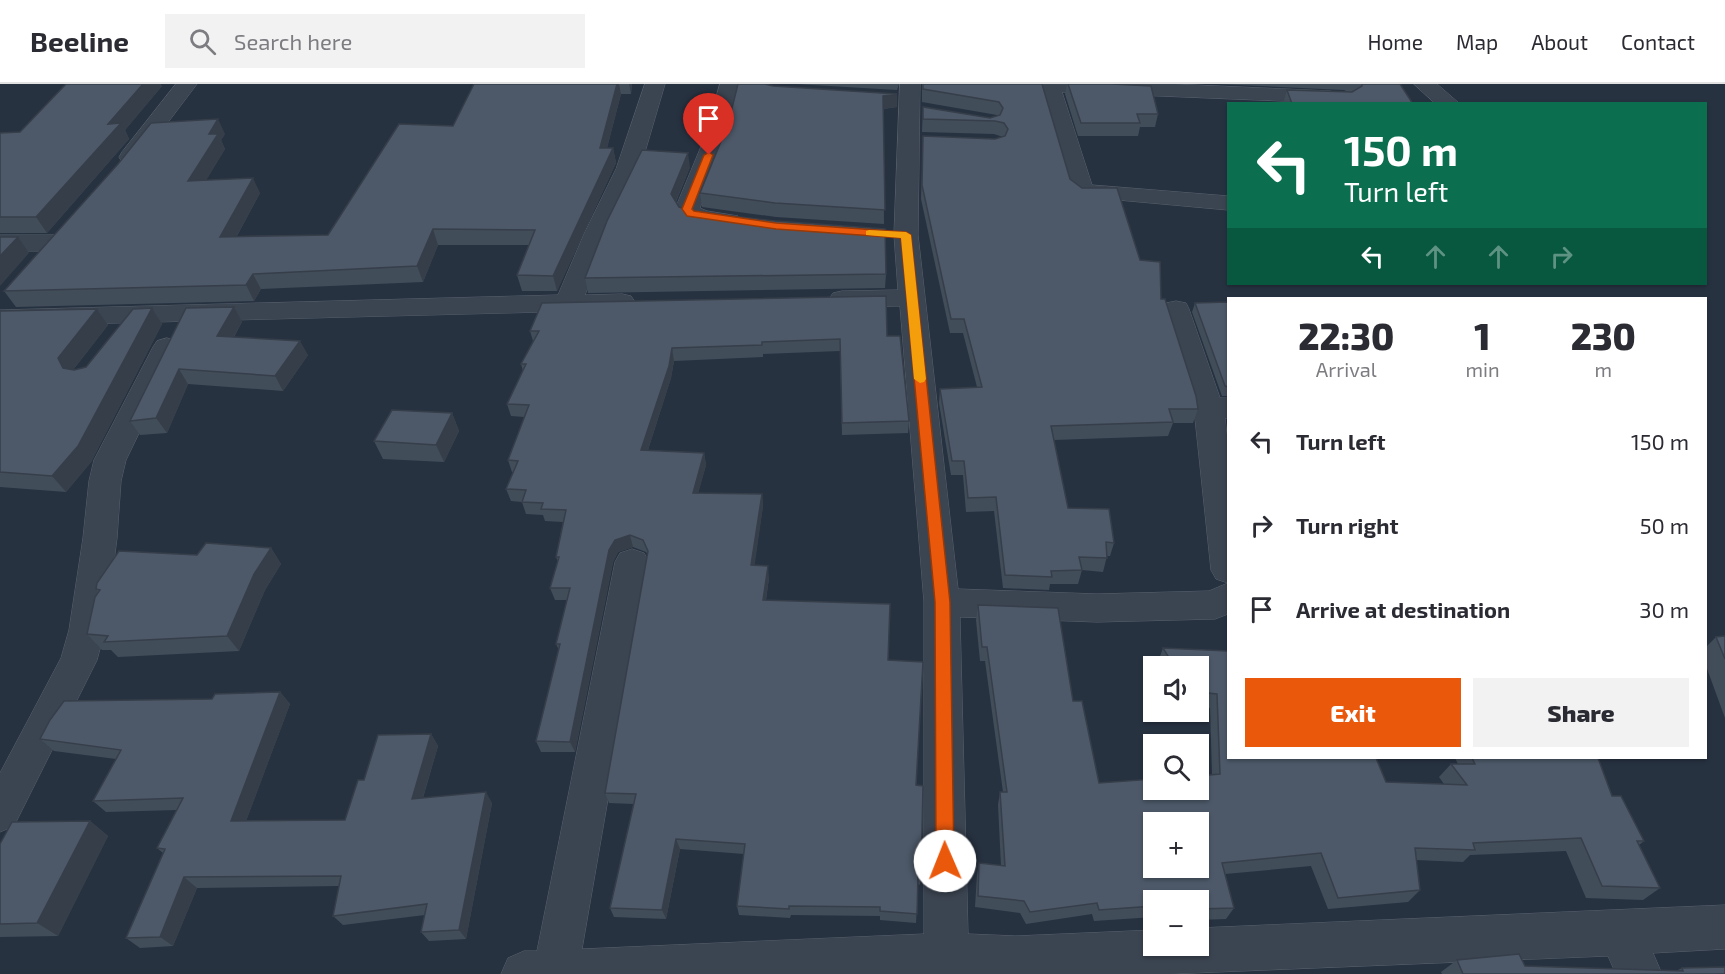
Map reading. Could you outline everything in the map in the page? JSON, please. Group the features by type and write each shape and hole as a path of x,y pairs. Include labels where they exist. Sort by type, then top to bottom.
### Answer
{"street":[{"path":"117,173 187,84"},
{"path":"568,303 596,234 628,169 655,84"},
{"path":"730,84 716,137 687,209 698,217 753,224"},
{"path":"1424,84 1447,102"},
{"path":"1227,203 1082,191 1049,85 1344,98"},
{"path":"912,112 895,234 911,297 942,602 946,955"},
{"path":"0,243 63,234 31,269"},
{"path":"817,299 911,297"},
{"path":"3,306 134,315 651,302"},
{"path":"1176,309 1219,408 1227,552"},
{"path":"0,813 79,660 87,630 100,538 105,481 110,460 184,313"},
{"path":"113,340 134,315"},
{"path":"632,562 540,973 946,955 1017,966 1725,927"},
{"path":"942,602 1097,608 1215,604 1227,598"},
{"path":"1621,933 1639,974"}],"building":[{"path":"66,84 143,84 108,124 121,123 36,217 0,217 0,133 20,132"},
{"path":"474,84 617,84 600,148 613,148 553,276 517,275 535,230 433,229 417,266 253,274 246,285 4,291 118,164 151,123 218,119 209,134 218,134 188,181 253,178 220,237 328,235 399,124 453,126"},
{"path":"738,84 897,94 883,96 885,210 775,203 700,193 728,124"},
{"path":"923,84 1042,84 1070,179 1082,188 1117,188 1140,260 1160,262 1161,299 1165,299 1196,396 1198,409 1169,409 1173,422 1051,426 1068,508 1109,509 1114,543 1106,542 1107,558 1079,557 1082,570 1051,571 1052,577 1005,575 996,497 968,498 964,461 952,461 940,389 982,387 964,319 951,319 922,185 923,136 995,139 1005,136 1008,129 1004,123 995,121 923,119 923,107 990,118 1000,115 1003,108 999,102 923,89"},
{"path":"1068,84 1151,86 1158,114 1137,114 1140,123 1081,123"},
{"path":"1362,84 1400,84 1412,102 1291,102 1287,90 1352,92"},
{"path":"642,150 688,153 671,194 679,207 696,212 775,221 885,229 886,274 585,278 607,221"},
{"path":"0,237 18,237 0,256"},
{"path":"886,296 887,336 900,336 909,421 842,423 840,339 762,342 762,345 672,348 669,366 641,450 704,453 693,493 762,494 751,565 768,566 763,600 890,604 888,660 923,662 916,785 923,786 921,875 918,875 917,914 880,911 880,907 789,906 789,909 737,906 745,844 676,839 662,910 610,908 636,794 605,793 648,551 643,540 630,535 615,540 609,550 570,742 536,741 560,644 556,644 570,588 550,588 559,557 556,557 566,510 541,509 543,503 522,502 526,490 506,489 518,461 508,460 529,405 507,404 526,364 521,364 539,331 530,331 542,303"},
{"path":"1227,302 1227,387 1225,386 1195,303"},
{"path":"234,307 217,336 300,341 275,376 179,369 156,418 130,421 186,308"},
{"path":"152,308 78,446 52,476 0,472 0,311 97,309 58,358 63,368 74,370 86,367 133,309"},
{"path":"392,410 452,413 436,445 374,441"},
{"path":"206,543 271,548 254,574 227,636 104,642 108,636 87,634 95,597 100,590 96,589 97,583 119,551 197,555"},
{"path":"978,605 1058,608 1073,701 1082,701 1099,783 1143,780 1143,800 1209,800 1209,775 1220,774 1217,694 1209,693 1209,656 1168,656 1163,648 1227,651 1227,759 1376,759 1386,782 1467,785 1451,764 1475,764 1472,759 1598,759 1612,796 1621,796 1644,841 1637,841 1660,888 1602,886 1581,838 1473,843 1475,850 1415,848 1420,890 1338,898 1321,853 1222,863 1234,908 1209,909 1209,890 1143,890 1143,907 1099,910 1097,903 1030,912 1024,901 978,896 979,863 1005,866 1000,792 1007,792 987,647 982,647"},
{"path":"1725,636 1725,659 1716,637"},
{"path":"280,692 231,821 345,820 358,780 364,780 378,735 431,734 412,799 486,792 459,930 421,932 427,904 333,916 341,876 184,877 160,937 126,938 165,849 157,848 183,798 93,801 121,750 40,739 50,720 64,701 212,699 215,694"},
{"path":"90,821 37,923 0,924 0,844 12,822"},
{"path":"1519,954 1525,966 1683,971 1682,968 1725,967 1725,974 1463,974 1457,960"}],"slow traffic":[{"path":"869,233 906,235 920,379"}],"route":[{"path":"709,155 687,209 698,217 776,226 906,235 942,602 945,861"}]}
